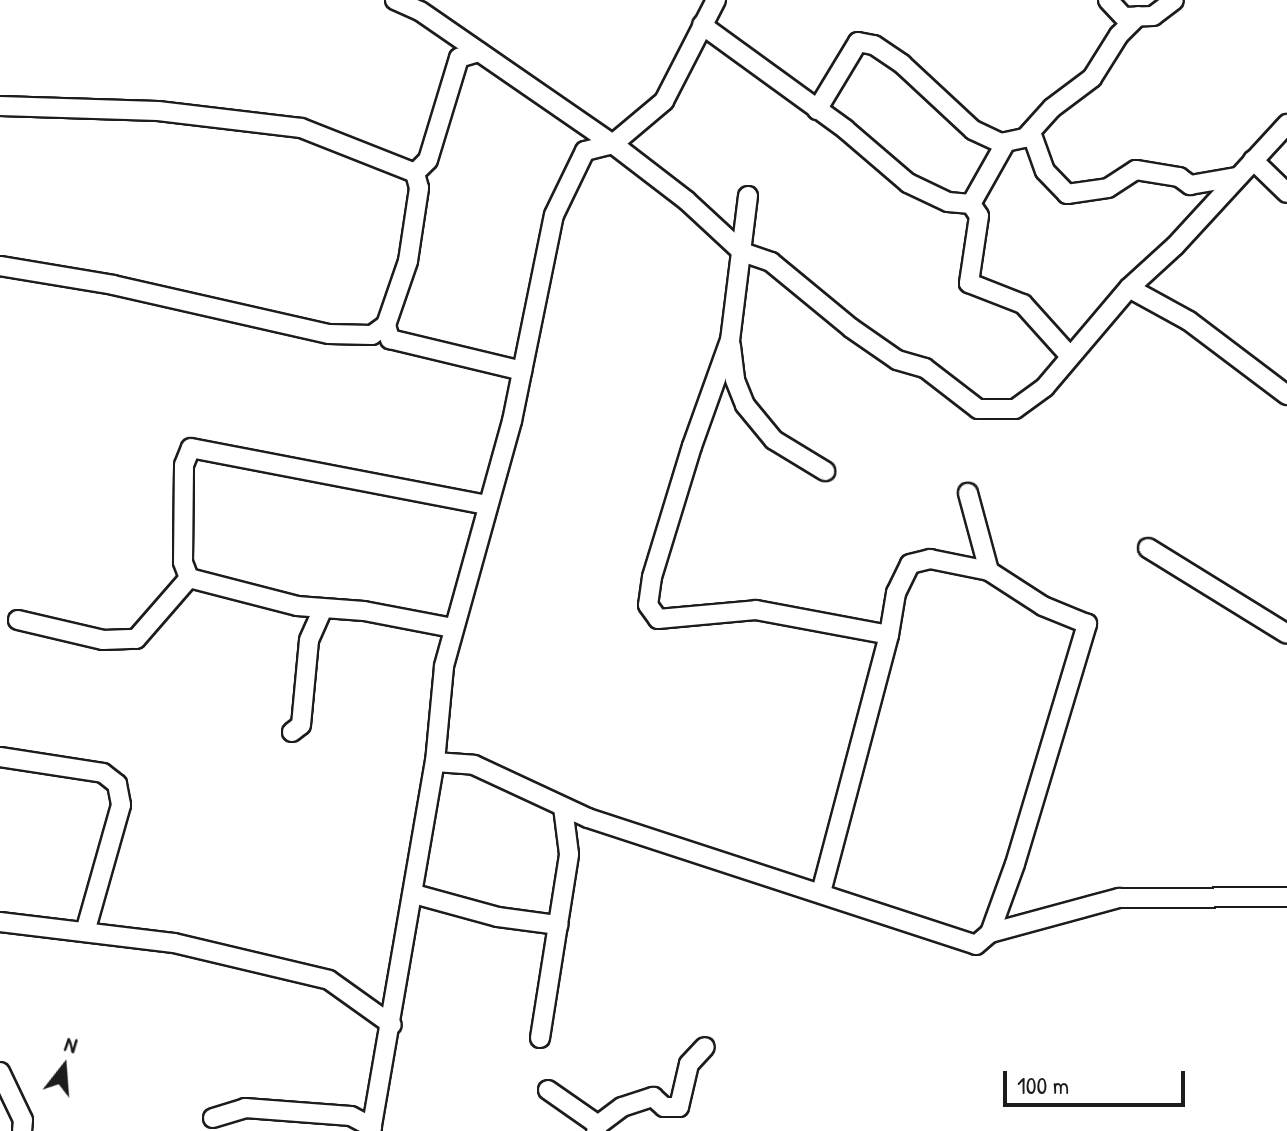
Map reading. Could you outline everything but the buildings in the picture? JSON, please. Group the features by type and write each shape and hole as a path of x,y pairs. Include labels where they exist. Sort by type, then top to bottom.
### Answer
{"street":[{"path":"395,0 420,11 613,144 687,201 742,252 771,262 851,328 897,360 925,368 978,409 1015,409 1045,387 1069,355 1129,288 1287,124"},
{"path":"213,1118 245,1108 351,1116 371,1129 414,894 453,628 522,371 534,299 563,189 585,151 613,144 664,101 716,0"},
{"path":"1108,0 1124,17 1153,16 1174,0"},
{"path":"971,204 1006,142 1031,132 1092,78 1119,35 1138,16"},
{"path":"702,25 817,110 908,183 948,202 971,204"},
{"path":"817,110 858,42 874,45 902,64 973,130 1006,142"},
{"path":"415,173 428,160 459,58 479,52"},
{"path":"0,106 158,111 301,128 415,173"},
{"path":"1031,132 1045,171 1067,194 1108,188 1136,170 1179,177 1190,185 1237,177"},
{"path":"1253,160 1287,193"},
{"path":"383,333 408,261 419,188 415,173"},
{"path":"748,196 730,340 687,461 648,605 658,619 756,610 889,635"},
{"path":"971,204 979,216 969,283 1023,304 1069,355"},
{"path":"0,266 113,285 329,334 383,333 522,371"},
{"path":"1129,288 1189,321 1287,395"},
{"path":"730,340 735,380 745,405 774,440 825,471"},
{"path":"189,578 183,562 184,465 191,448 488,505"},
{"path":"968,493 989,571"},
{"path":"1148,548 1287,634"},
{"path":"821,892 889,635 896,593 910,564 930,559 989,571 1043,606 1087,624 1062,723 990,933"},
{"path":"189,578 323,609 453,628"},
{"path":"18,620 103,640 136,639 189,578"},
{"path":"292,732 301,725 309,640 323,609"},
{"path":"0,757 103,773 117,784 121,805 85,932"},
{"path":"435,762 474,765 563,807 821,892 916,929 976,945 990,933 1119,898 1287,897"},
{"path":"540,1038 569,854 563,807"},
{"path":"414,894 498,917 558,925"},
{"path":"0,922 174,943 329,980 392,1025"},
{"path":"548,1090 597,1128 622,1107 653,1097 664,1107 679,1107 689,1064 705,1047"},
{"path":"0,1072 23,1120 22,1131"}]}
